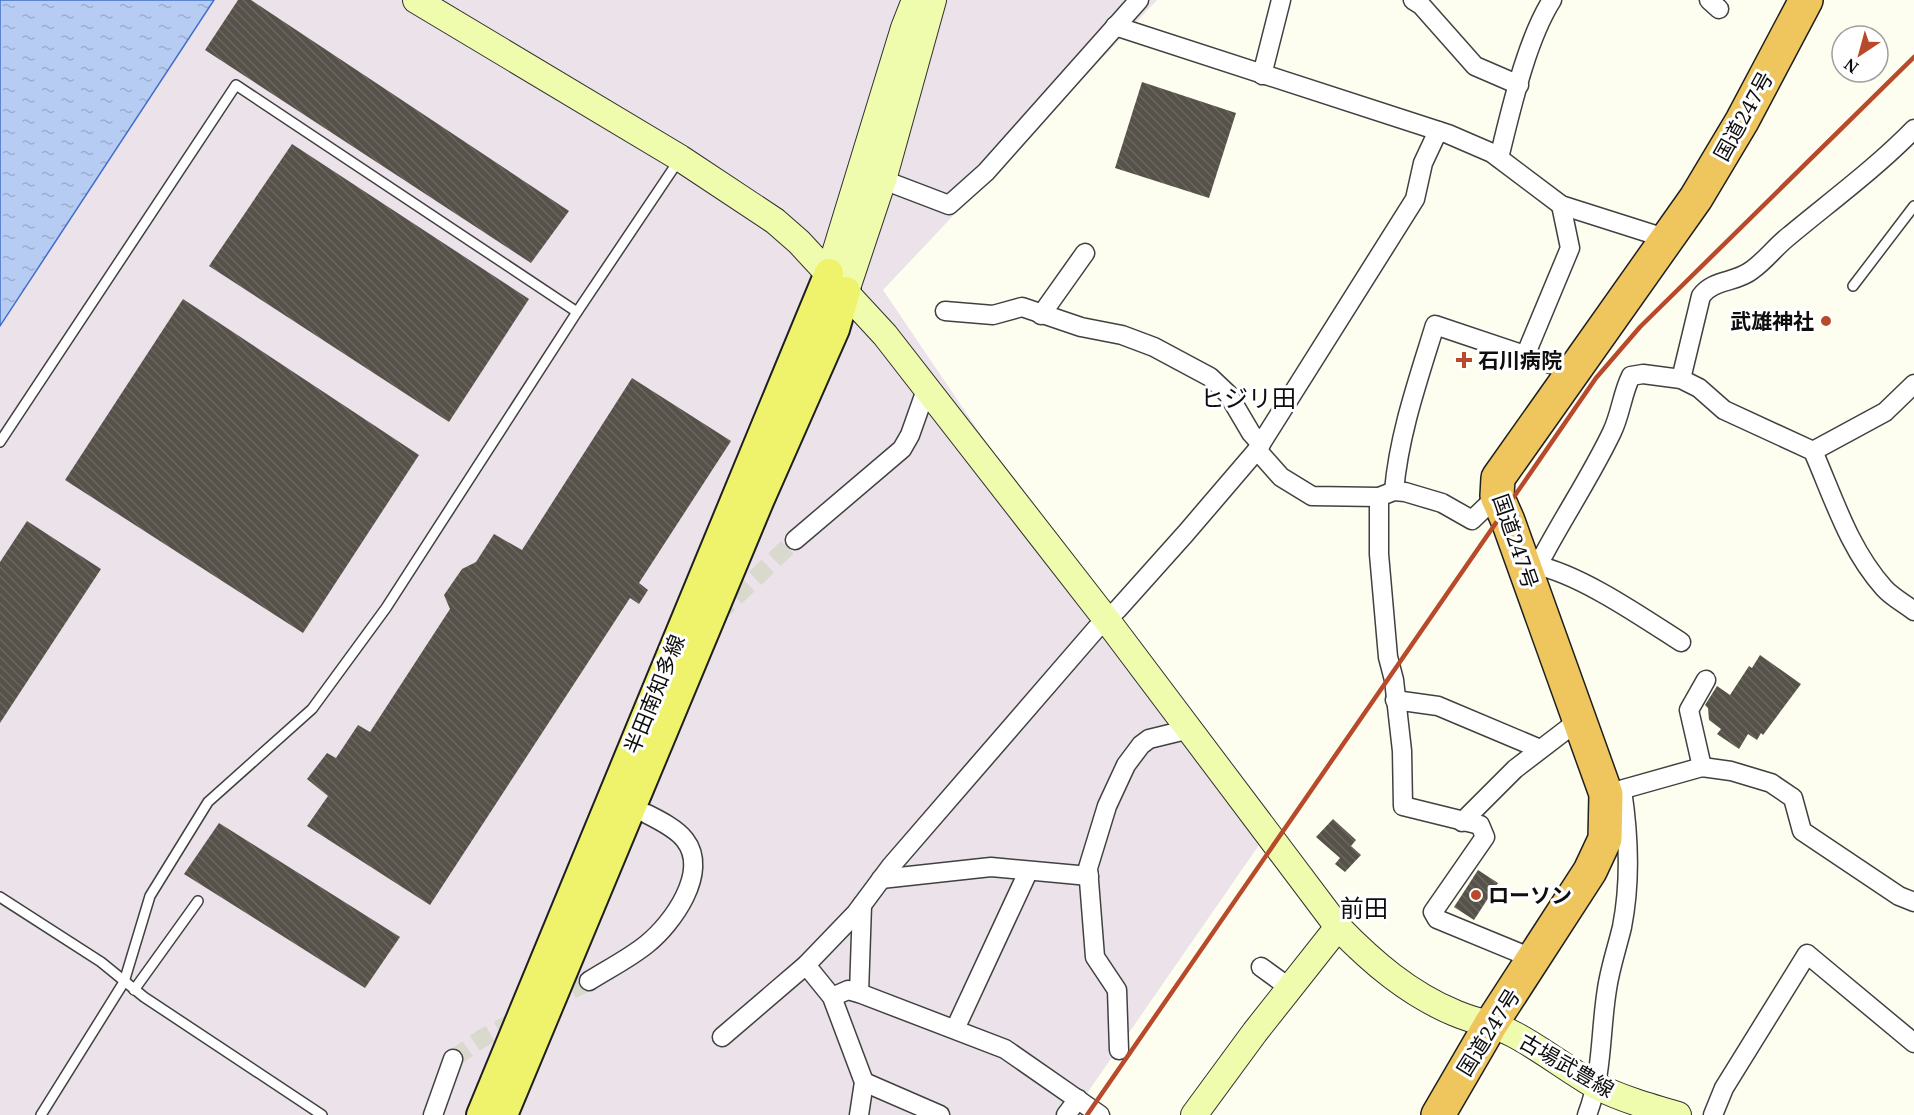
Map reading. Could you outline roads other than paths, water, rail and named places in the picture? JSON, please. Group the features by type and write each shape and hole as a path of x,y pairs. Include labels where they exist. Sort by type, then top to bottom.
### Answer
{"highway":[{"name":"国道247号","path":"1438,1115 1491,1024 1590,871 1605,838 1614,792 1579,720 1530,567 1497,496 1498,478 1668,239 1742,121 1806,0"}],"main road":[{"name":"半田南知多線","path":"481,1115 838,282"},
{"name":"半田南知多線","path":"503,1115 756,510 835,329 838,282"}],"street":[{"name":"古場武豊線","path":"416,0 680,158 775,221 838,282 927,387 1107,619 1338,927 1375,965 1455,1014 1491,1024 1514,1034 1597,1086 1640,1104 1678,1115"},
{"path":"872,176 904,28 915,0"},
{"path":"838,282 933,0"},
{"path":"872,176 949,206 986,172 1139,0"},
{"path":"1262,75 1281,0"},
{"path":"1499,158 1536,34 1552,0"},
{"path":"1419,2 1475,66 1520,85"},
{"path":"1115,26 1438,131 1499,158 1561,205 1668,239"},
{"path":"1681,379 1701,296 1708,286 1738,279 1753,270 1786,238 1893,151 1914,129"},
{"path":"722,1037 806,965 862,904 881,879 1259,447 1415,199 1423,163 1438,131"},
{"path":"1525,356 1570,248 1561,205"},
{"path":"1041,315 1085,253"},
{"path":"945,311 993,315 1022,307 1081,327 1122,334 1189,364 1210,377 1228,394 1259,447 1281,477 1312,496 1387,494 1430,498 1472,520 1497,496"},
{"path":"1534,959 1437,919 1433,912 1485,837 1480,825 1403,806 1402,751 1394,680 1388,657 1379,554 1387,494 1404,423 1412,407 1434,325 1575,372"},
{"path":"1681,642 1577,581 1552,569 1530,567 1612,432 1624,399 1623,392 1631,376 1643,374 1681,379 1699,388 1724,410 1814,451 1838,515 1851,539 1885,589 1914,611"},
{"path":"1814,451 1885,412 1914,384"},
{"path":"795,540 902,449 910,435 927,387"},
{"path":"1702,767 1689,710 1706,680"},
{"path":"1395,700 1438,706 1540,749"},
{"path":"1462,822 1515,769 1579,720"},
{"path":"1119,1050 1117,990 1095,957 1088,868 1107,806 1126,765 1141,745 1149,739 1190,729"},
{"path":"1587,1115 1597,1086 1606,991 1622,925 1626,896 1629,842 1614,792 1702,767 1731,771 1771,783 1792,798 1802,831 1899,896 1914,902"},
{"path":"589,981 646,945 659,933 684,896 691,878 693,862 690,849 684,839 647,814"},
{"path":"881,879 991,867 1089,876"},
{"path":"955,1029 1028,872"},
{"path":"859,993 862,904"},
{"path":"1194,1115 1338,927"},
{"path":"1713,1115 1724,1088 1808,954 1914,1043"},
{"path":"806,965 832,997 864,1082 859,1115"},
{"path":"1261,967 1290,988"},
{"path":"832,997 848,990 859,993 1005,1049 1100,1115"},
{"path":"433,1115 453,1059"},
{"path":"864,1082 940,1115"},
{"path":"1066,1115 1078,1099"}],"lane":[{"path":"0,442 236,86 577,312"},
{"path":"41,1115 124,982 150,896 208,802 312,709 386,608 577,312 680,158"},
{"path":"1853,286 1914,206"},
{"path":"0,897 101,962 134,990 322,1115"},
{"path":"134,990 198,901"}],"water":[{"path":"0,0 214,0 0,326"}],"tunnel":[{"path":"716,616 795,540"},
{"path":"548,1003 589,981"},
{"path":"453,1059 481,1039 523,1016"}],"railway":[{"path":"1087,1115 1596,378 1640,327 1914,57"}],"place":[{"name":"武雄神社","path":"1826,321"},
{"name":"石川病院","path":"1464,360"},
{"name":"ローソン","path":"1476,895"}],"district":[{"name":"ヒジリ田","path":"1248,397"},
{"name":"前田","path":"1364,907"}]}
